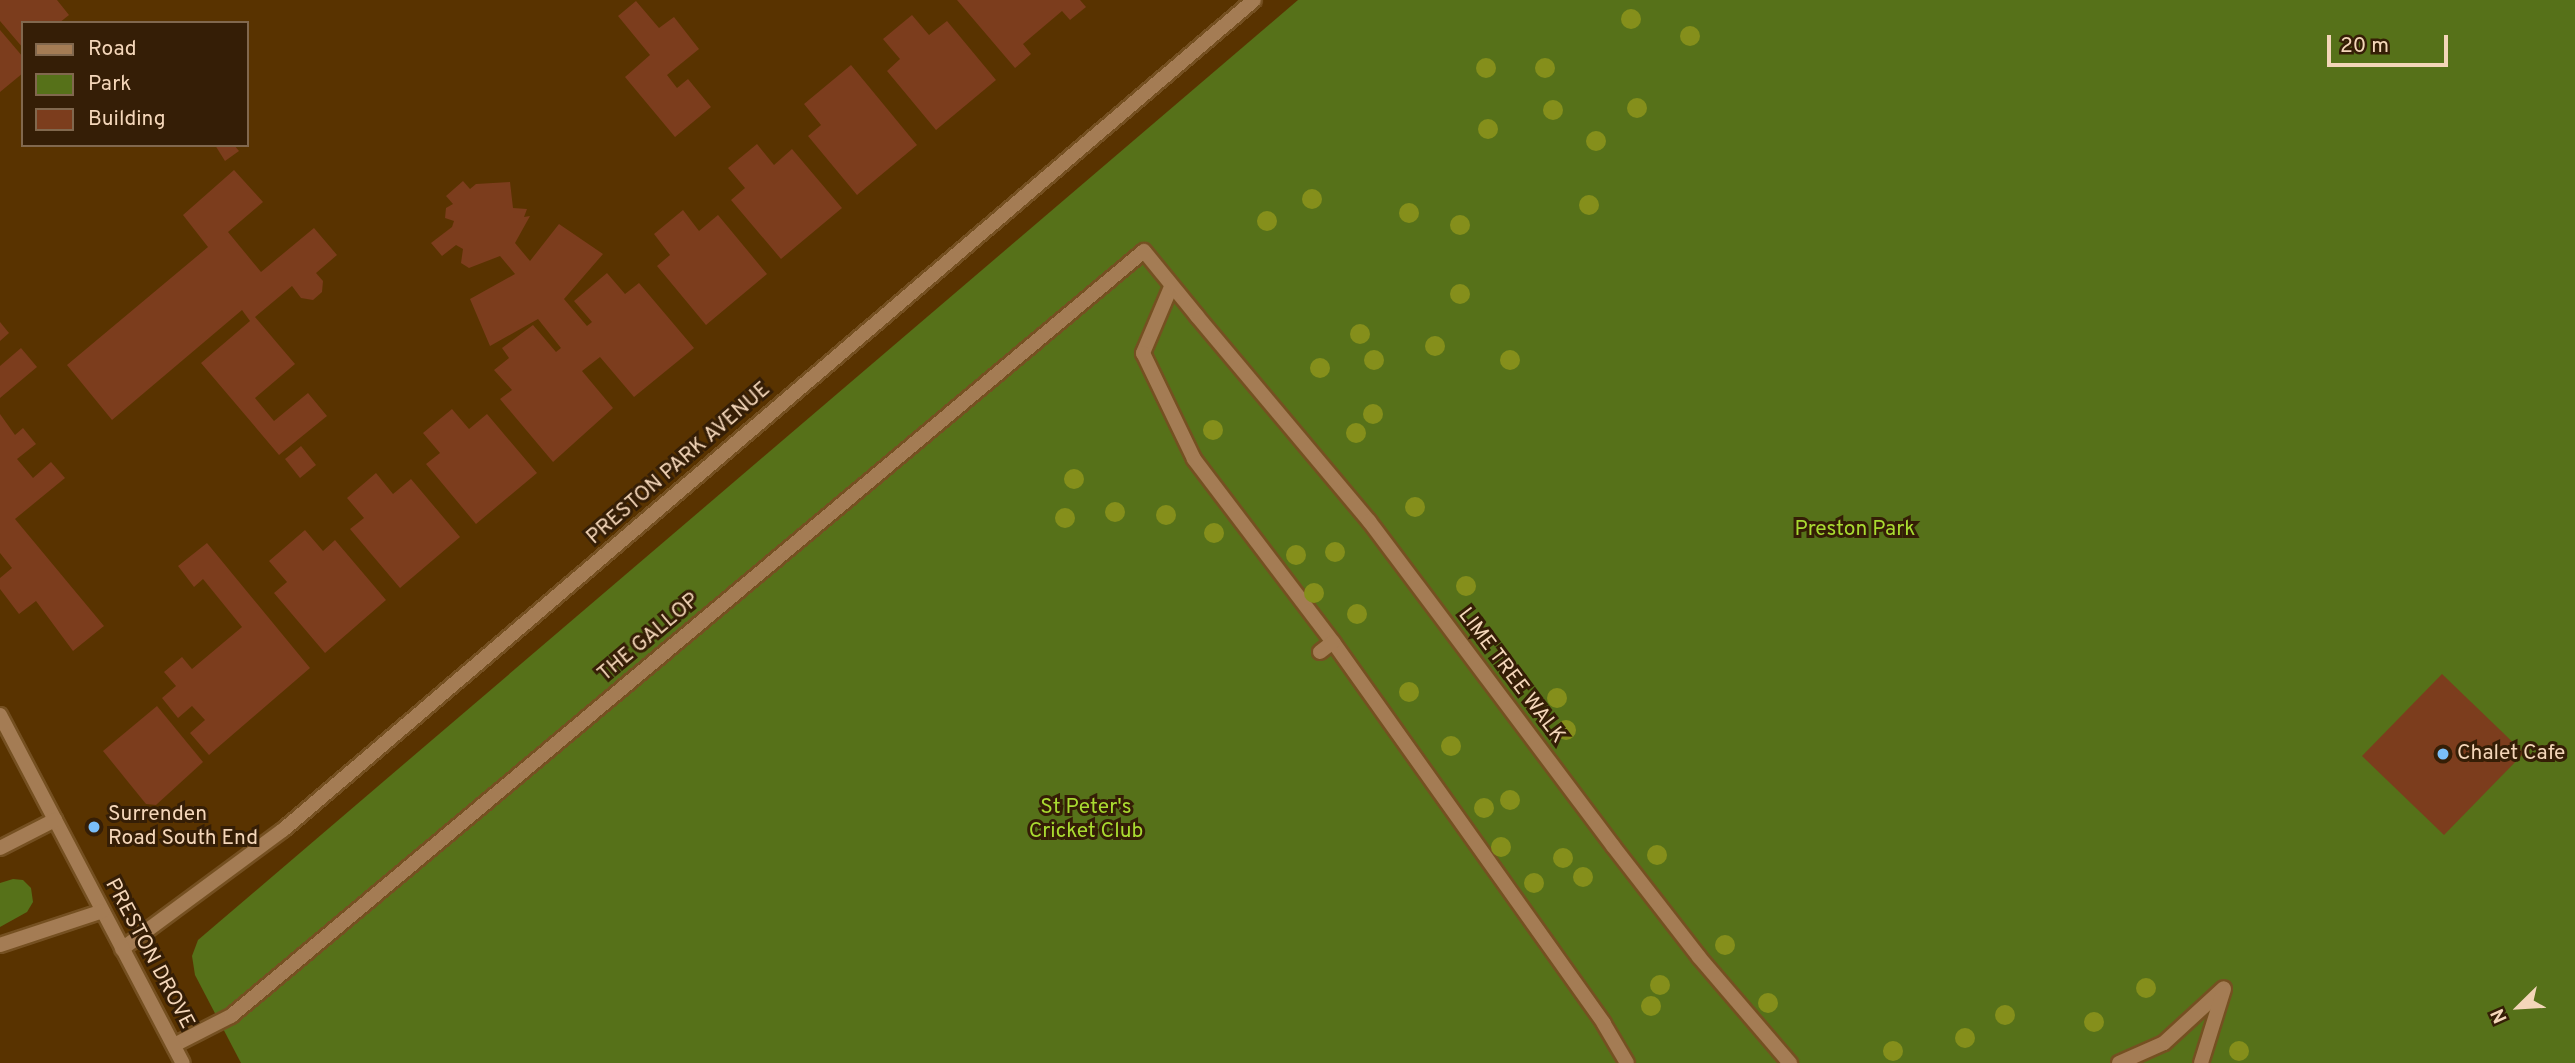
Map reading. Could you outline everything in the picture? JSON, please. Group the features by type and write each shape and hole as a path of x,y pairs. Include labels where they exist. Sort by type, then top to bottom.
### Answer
{"street":[{"name":"PRESTON PARK AVENUE","path":"122,949 283,830 1254,0"},
{"name":"LIME TREE WALK","path":"1144,251 1171,287 1369,521 1652,897 1790,1063"},
{"name":"THE GALLOP","path":"174,1045 231,1016 1144,251"},
{"path":"1171,287 1143,353 1194,459 1333,642 1628,1063"},
{"path":"1320,652 1333,642"},
{"name":"PRESTON DROVE","path":"0,715 183,1063"},
{"path":"0,848 55,820"},
{"path":"0,945 103,911"},
{"path":"2119,1063 2164,1044 2224,988 2201,1063"}],"green space":[{"name":"Preston Park","path":"1298,0 2575,0 2575,1063 241,1063 195,975 192,956 198,940"},
{"path":"13,879 23,880 31,888 33,902 27,912 0,927 0,883"}],"building":[{"path":"0,0 57,0 69,15 62,21 21,21 21,46 0,21"},
{"path":"957,0 1080,0 1086,7 1070,20 1062,11 1023,44 1031,54 1015,68"},
{"path":"636,1 659,28 674,17 699,49 667,75 677,88 688,79 711,107 675,137 625,77 650,55 618,16"},
{"path":"912,15 929,35 947,21 996,80 936,130 887,71 900,59 883,39"},
{"path":"0,30 21,55 21,75 0,92"},
{"path":"851,65 917,145 857,195 808,136 821,125 804,104"},
{"path":"757,144 774,165 792,149 842,208 781,259 731,200 745,188 728,168"},
{"path":"216,147 236,147 239,151 225,161"},
{"path":"234,170 263,202 228,232 261,272 314,228 337,255 316,273 323,281 322,292 313,300 301,298 292,286 255,317 295,364 255,398 274,421 308,393 327,416 279,455 201,363 250,321 242,310 112,420 67,365 208,247 183,215"},
{"path":"463,181 470,189 476,184 510,182 513,208 527,209 524,217 530,216 515,243 530,261 559,224 603,254 564,299 587,326 592,322 574,301 607,273 625,294 639,283 694,348 634,397 600,357 582,371 613,408 553,462 500,399 512,390 494,370 509,358 502,348 533,325 556,352 561,348 538,319 490,346 470,299 515,274 500,256 469,268 461,263 463,249 456,245 442,256 431,243 452,227 454,221 445,218 446,208 453,204 446,196"},
{"path":"683,210 699,231 718,215 767,274 706,325 657,266 670,255 654,234"},
{"path":"0,322 9,333 0,341"},
{"path":"21,348 37,367 0,398 0,366"},
{"path":"452,409 469,429 487,414 537,473 476,524 426,464 440,453 423,433"},
{"path":"0,414 15,435 23,428 36,444 17,459 33,478 51,462 65,478 15,519 104,626 73,651 36,601 19,614 0,589 0,578 12,568 0,553"},
{"path":"301,446 316,465 300,478 285,459"},
{"path":"376,473 393,494 411,479 460,537 400,588 350,529 364,518 347,498"},
{"path":"305,530 323,551 335,540 386,600 325,653 274,593 287,582 269,561"},
{"path":"207,543 310,668 209,755 190,733 205,720 192,706 178,718 162,698 176,686 164,672 182,657 192,669 242,627 203,579 194,587 178,566"},
{"name":"Chalet Cafe","path":"2442,674 2524,753 2444,835 2362,756"},
{"path":"157,706 203,762 156,805 146,804 103,751"}],"place":[{"name":"Chalet Cafe","path":"2443,754"},
{"name":"Surrenden Road South End","path":"94,827"}],"park label":[{"name":"St Peter's Cricket Club","path":"1086,820"}]}
